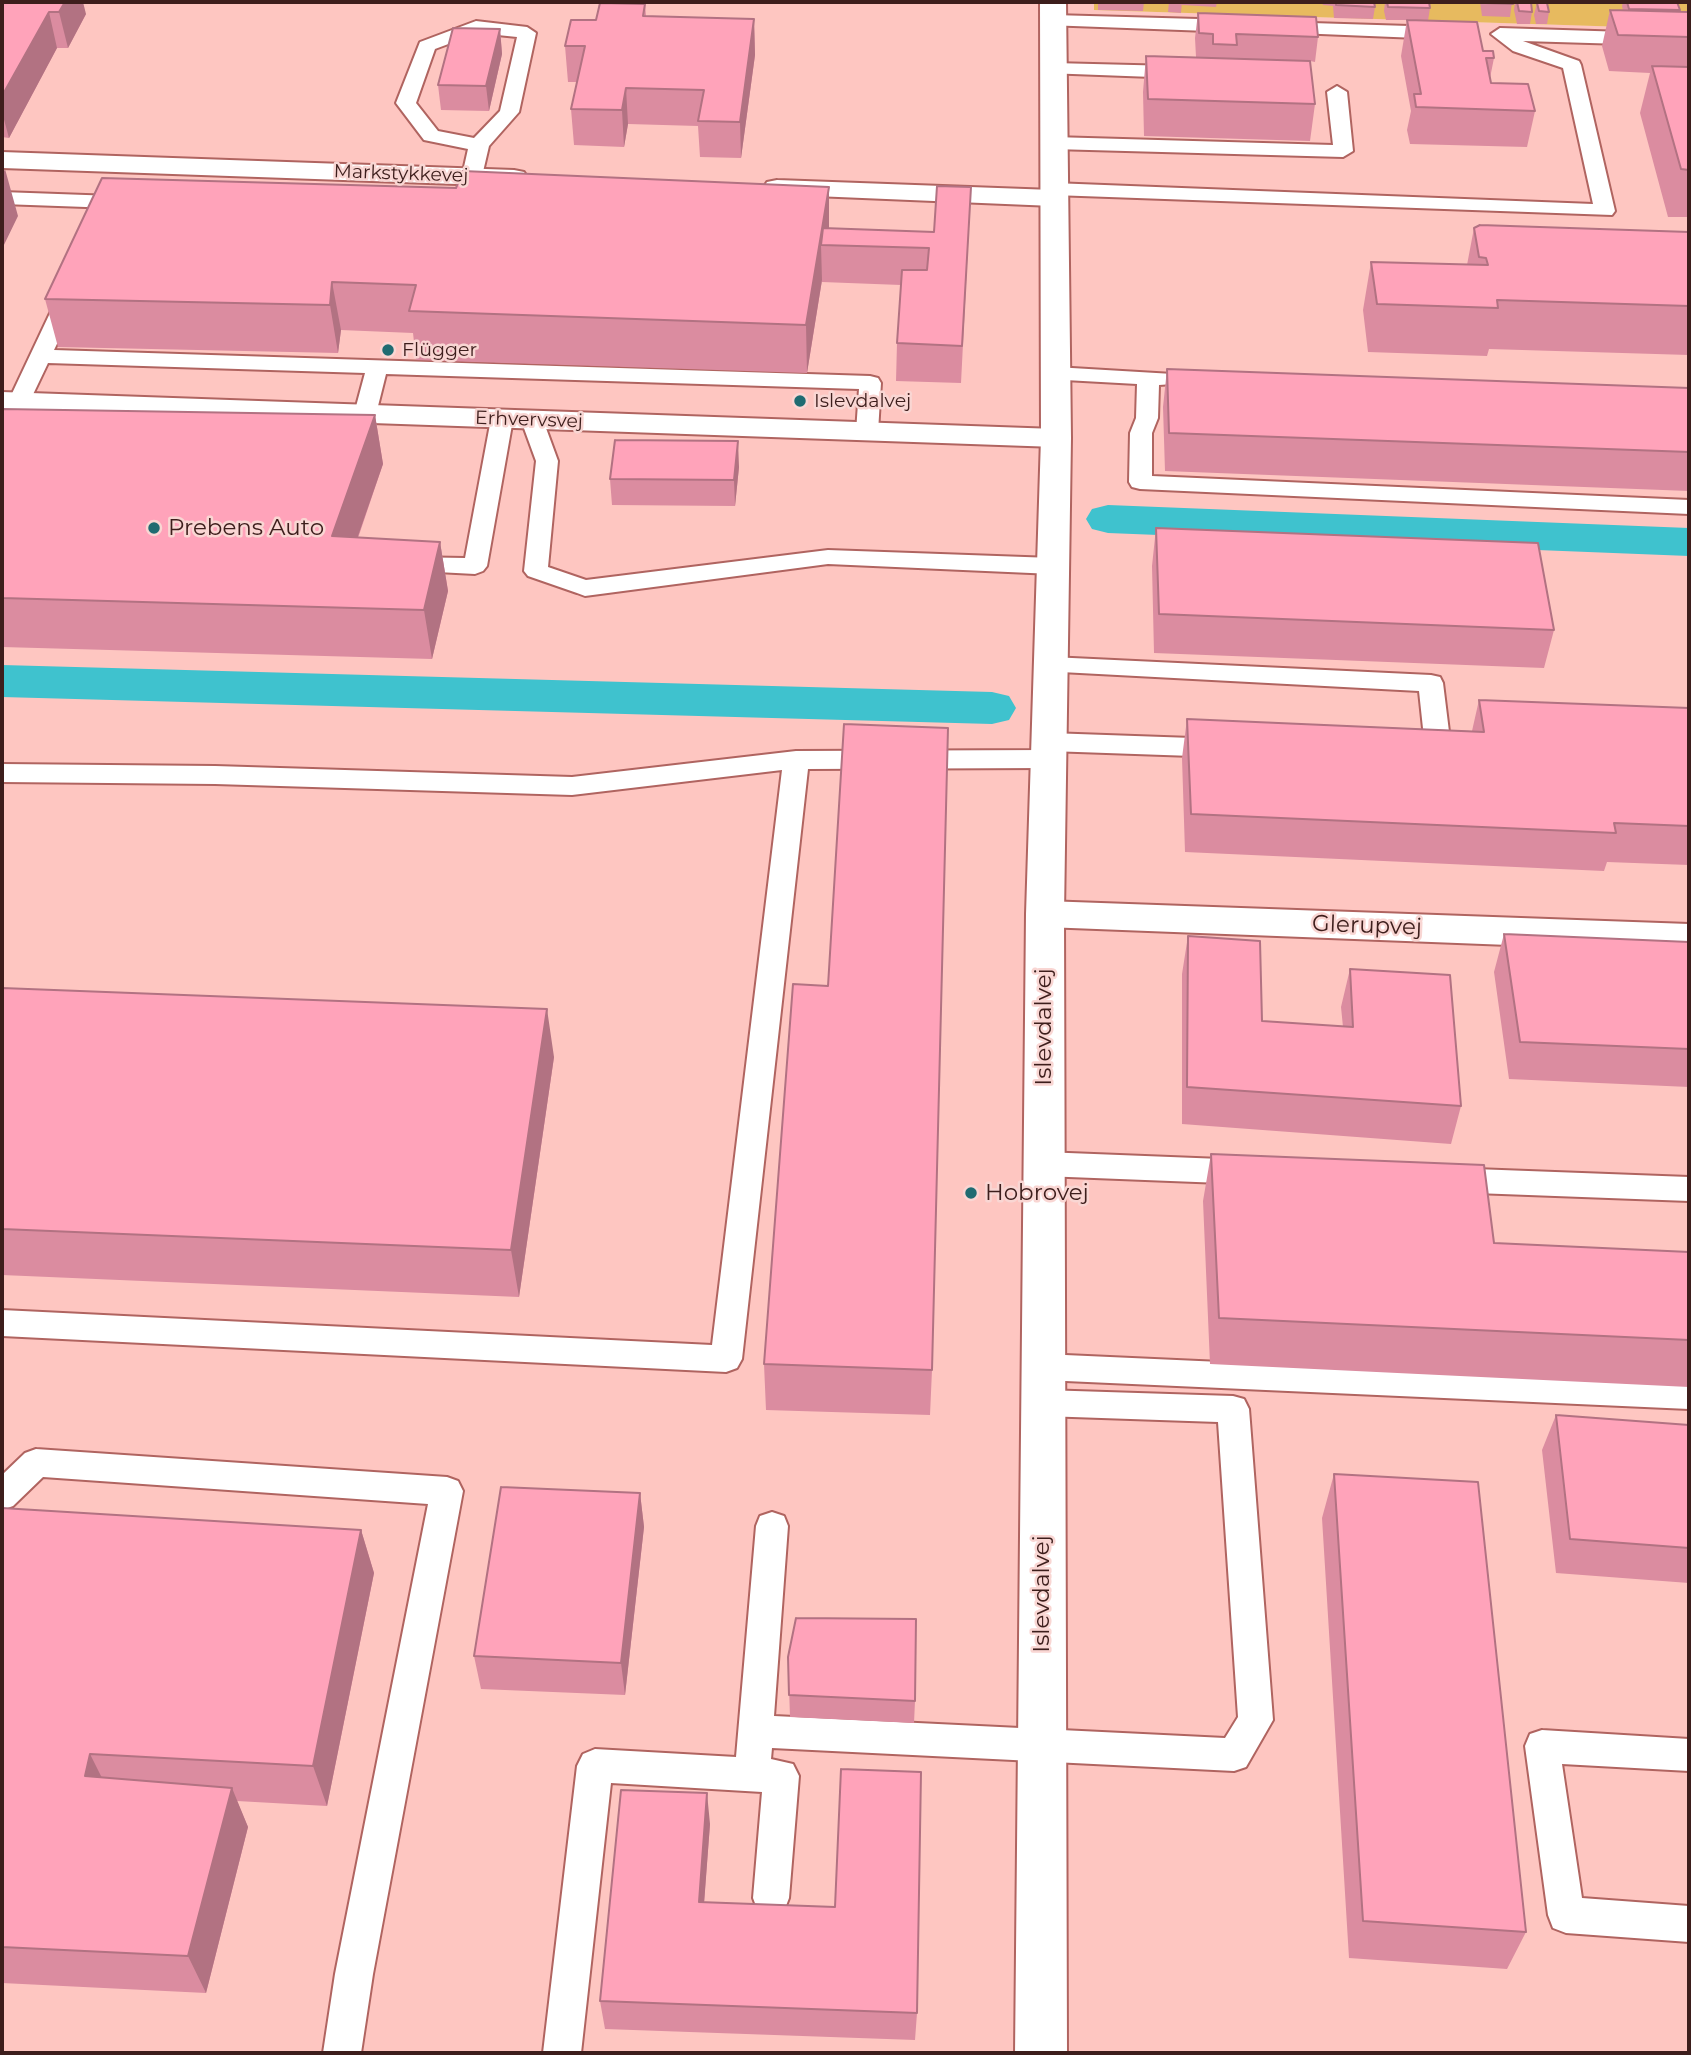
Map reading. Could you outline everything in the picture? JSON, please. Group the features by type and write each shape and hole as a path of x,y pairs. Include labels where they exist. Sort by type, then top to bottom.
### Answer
{"street":[{"name":"Islevdalvej","path":"1041,2053 1045,914 1056,438 1053,11"},
{"name":"Markstykkevej","path":"2,160 541,179"},
{"path":"748,187 1053,194"},
{"name":"Erhvervsvej","path":"10,402 1056,438"},
{"name":"Glerupvej","path":"1045,914 1689,938"}],"lane":[{"path":"1053,11 1255,27 1458,33"},
{"path":"471,176 479,145 509,112 527,33 476,27 427,47 406,103 431,136 479,145"},
{"path":"1053,194 1101,191 1605,211 1572,65 1520,47 1493,34 1689,40"},
{"path":"1053,69 1179,72 1186,64"},
{"path":"1053,143 1343,151 1337,92"},
{"path":"102,225 132,164"},
{"path":"2,198 114,202"},
{"path":"10,402 41,356 80,273"},
{"path":"41,356 870,383 867,432"},
{"path":"365,414 377,367"},
{"path":"1055,374 1190,380"},
{"path":"1148,378 1147,418 1141,433 1140,482 1689,507"},
{"path":"387,565 475,566 517,420"},
{"path":"517,420 547,461 536,571 585,588 828,557 1053,566"},
{"path":"1051,665 1431,683 1439,756 1411,755"},
{"path":"2,773 215,775 572,786 796,760 1048,750 1244,749"},
{"path":"2,1323 726,1359 796,760"},
{"path":"1043,1164 1277,1173"},
{"path":"1414,1178 1689,1189"},
{"path":"1043,1385 1689,1396"},
{"path":"755,1731 1234,1755 1256,1720 1234,1409 1043,1385"},
{"path":"2,1496 36,1464 447,1491 354,1974 342,2053"},
{"path":"752,1774 772,1526"},
{"path":"1689,1755 1542,1746 1566,1915 1689,1923"},
{"path":"562,2053 595,1766 781,1776 771,1898"}],"shaded area":[{"path":"2,2 1094,2 1094,10 1689,29 1689,2053 2,2053"},
{"path":"1094,2 1689,2 1689,29 1094,10"}],"building":[{"path":"2,2 65,2 59,12 49,12 2,96"},
{"path":"1336,2 1374,2 1375,7 1336,5"},
{"path":"1387,2 1429,2 1430,8 1388,7"},
{"path":"1512,2 1513,4 1485,3"},
{"path":"1517,2 1531,2 1532,12 1519,11"},
{"path":"1627,2 1677,2 1680,10 1629,9"},
{"path":"600,3 645,4 643,16 754,19 740,122 698,121 704,90 626,88 622,110 571,109 585,46 565,46 571,20 596,20"},
{"path":"1537,3 1547,3 1549,12 1539,11"},
{"path":"1610,10 1689,12 1689,37 1618,35"},
{"path":"1198,13 1316,17 1318,37 1236,34 1237,45 1213,44 1213,34 1199,33"},
{"path":"1407,20 1477,22 1483,51 1493,51 1494,58 1486,58 1491,83 1528,84 1535,111 1416,107 1414,94 1421,94"},
{"path":"453,28 500,29 486,86 438,85"},
{"path":"1146,56 1310,61 1315,104 1148,99"},
{"path":"1652,66 1689,67 1689,170 1681,169"},
{"path":"463,171 829,187 806,325 409,311 416,285 332,282 330,305 45,299 102,178 456,188"},
{"path":"937,186 971,187 962,346 897,343 902,270 927,270 929,248 821,245 823,228 934,232"},
{"path":"1480,225 1689,232 1689,306 1497,300 1498,308 1377,304 1371,262 1488,265 1486,258 1479,257 1474,228"},
{"path":"1167,369 1689,388 1689,452 1169,433"},
{"path":"2,409 375,415 332,536 440,542 424,610 2,598"},
{"path":"615,440 738,441 734,480 610,479"},
{"path":"1156,528 1538,543 1554,630 1159,614"},
{"path":"1479,700 1689,708 1689,826 1614,823 1616,833 1191,814 1187,719 1484,732"},
{"path":"844,724 948,728 932,1370 764,1364 793,984 828,986"},
{"path":"1504,934 1689,942 1689,1049 1520,1042"},
{"path":"1188,936 1260,941 1262,1021 1353,1027 1350,969 1450,975 1461,1106 1187,1087"},
{"path":"2,988 547,1009 511,1250 2,1229"},
{"path":"1211,1154 1484,1165 1494,1243 1689,1252 1689,1340 1219,1318"},
{"path":"1556,1415 1689,1425 1689,1548 1570,1539"},
{"path":"1334,1474 1478,1482 1526,1932 1363,1921"},
{"path":"501,1487 640,1493 621,1663 474,1656"},
{"path":"2,1508 361,1530 313,1766 90,1754 85,1776 232,1788 188,1956 2,1947"},
{"path":"796,1618 916,1619 915,1701 789,1695 788,1657"},
{"path":"841,1769 921,1772 917,2013 600,2001 621,1790 707,1793 699,1902 835,1907"}],"waterway":[{"path":"1108,519 1689,542"},
{"path":"2,681 992,708"}],"place":[{"name":"Flügger","path":"388,350"},
{"name":"Islevdalvej","path":"800,401"},
{"name":"Prebens Auto","path":"154,528"},
{"name":"Hobrovej","path":"971,1193"}]}
